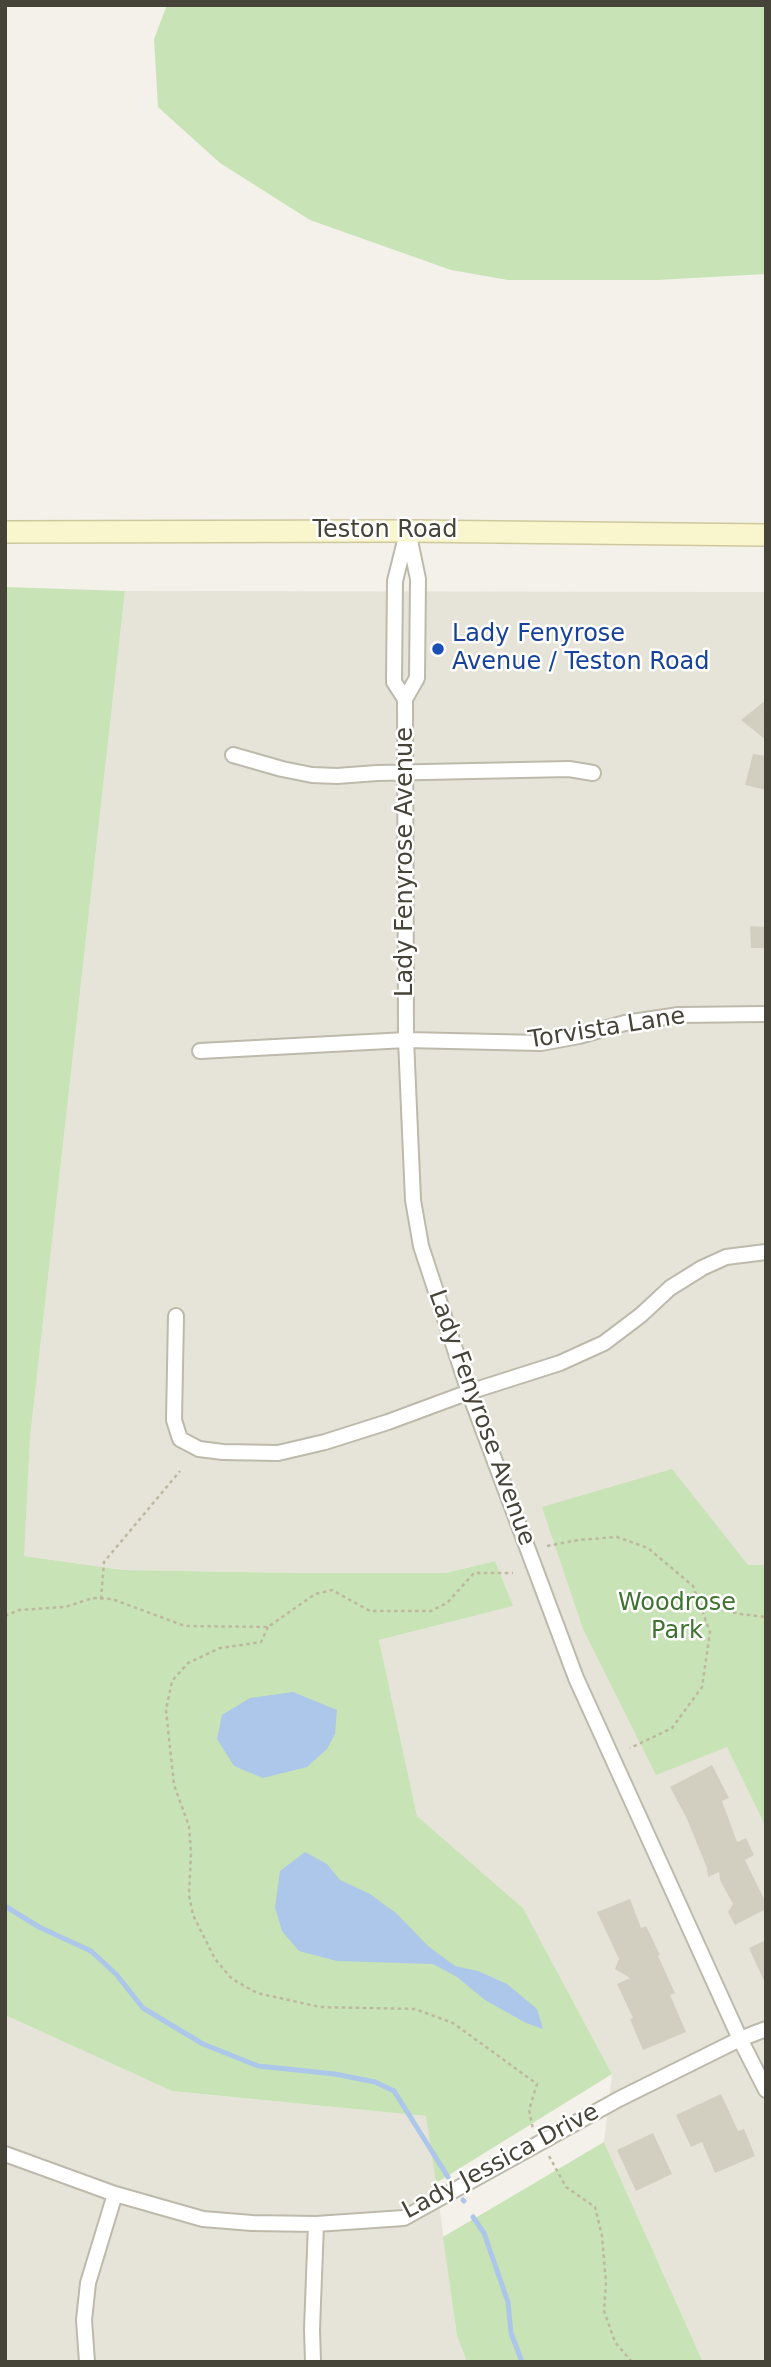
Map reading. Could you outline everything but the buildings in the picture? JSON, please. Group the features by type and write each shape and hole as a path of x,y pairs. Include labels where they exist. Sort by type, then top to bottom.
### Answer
{"main road":[{"name":"Teston Road","path":"5,532 408,531 766,535"}],"street":[{"name":"Lady Fenyrose Avenue","path":"405,699 394,682 395,581 408,531"},
{"name":"Lady Fenyrose Avenue","path":"408,531 418,579 417,678 405,699 406,1040 413,1200 421,1246 469,1392 576,1678 740,2039 766,2090"},
{"path":"233,755 312,775 569,769 593,773"},
{"name":"Torvista Lane","path":"200,1051 406,1040 541,1043 625,1023 679,1015 766,1014"},
{"path":"176,1316 174,1420 180,1438 199,1449 278,1453 325,1442 388,1422 560,1363 604,1343 670,1289 702,1268 726,1257 766,1252"},
{"name":"Lady Jessica Drive","path":"5,2154 115,2194 203,2219 316,2224 404,2218 619,2099 740,2039 766,2029"},
{"path":"87,2362 84,2320 88,2283 115,2194"},
{"path":"313,2362 316,2224"}],"path":[{"path":"101,1599 104,1562 180,1471"},
{"path":"547,1546 617,1537 648,1548 693,1586 710,1632 702,1687 672,1728 630,1748"},
{"path":"513,1573 474,1573 447,1603 431,1611 370,1611 332,1590 315,1594 268,1627 261,1642 220,1648 188,1663 172,1681 166,1710 174,1785 189,1826 189,1895 193,1915 215,1959 232,1979 257,1993 320,2007 415,2010 453,2023 537,2084 529,2110 531,2125 566,2187 595,2207 602,2236 606,2283 604,2311 615,2342 632,2362"},
{"path":"5,1616 19,1610 65,1606 93,1598 112,1599 185,1626 268,1627"},
{"path":"699,1604 741,1615 766,1616"}],"shaded area":[{"path":"125,591 766,592 766,2362 703,2362 604,2142 612,2074 523,1908 417,1816 379,1640 512,1606 495,1561 446,1573 301,1573 123,1570 23,1556 30,1438"},
{"path":"5,2015 172,2091 427,2116 457,2336 467,2362 5,2362"}],"green space":[{"path":"167,5 766,5 766,274 657,280 508,280 451,270 310,220 220,163 158,107 154,39"},
{"path":"5,587 125,591 30,1438 24,1556 123,1570 301,1573 446,1573 495,1561 513,1606 379,1640 417,1816 523,1908 612,2074 436,2183 426,2116 172,2091 5,2015"},
{"name":"Woodrose Park","path":"672,1469 748,1565 766,1565 766,1827 727,1747 656,1775 583,1629 542,1507"},
{"path":"604,2142 703,2362 467,2362 457,2336 443,2237"}],"water":[{"path":"293,1692 337,1710 335,1734 327,1749 307,1767 263,1778 234,1766 217,1739 222,1715 250,1698"},
{"path":"305,1852 327,1864 340,1880 370,1894 397,1914 428,1946 455,1966 478,1971 507,1984 537,2009 543,2029 526,2023 485,2000 457,1977 433,1964 337,1961 299,1951 282,1931 275,1907 280,1871"}],"waterway":[{"path":"5,1906 39,1927 91,1951 116,1974 143,2008 203,2044 258,2066 335,2074 375,2082 394,2091 448,2177"},
{"path":"473,2217 484,2233 508,2302 511,2333 522,2362"}],"place":[{"name":"Lady Fenyrose Avenue / Teston Road","path":"438,649"}]}
